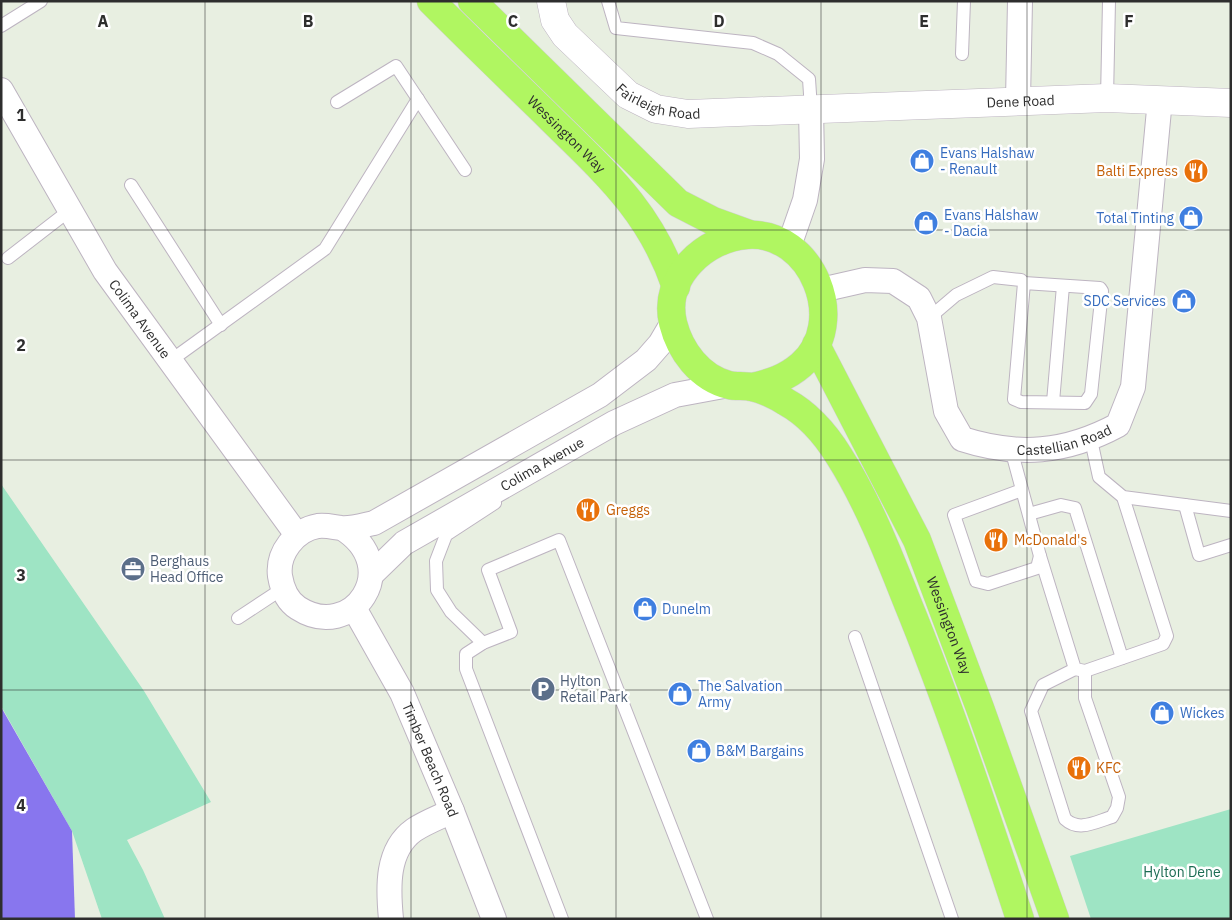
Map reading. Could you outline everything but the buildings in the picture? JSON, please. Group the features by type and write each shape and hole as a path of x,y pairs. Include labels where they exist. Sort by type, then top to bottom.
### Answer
{"highway":[{"name":"Wessington Way","path":"431,1 622,188 649,226 668,264 676,287"},
{"name":"Wessington Way","path":"472,1 678,203 713,221 749,234 764,236 788,246 803,258 821,290 824,319 816,345 802,364 776,382 741,386"},
{"name":"Wessington Way","path":"749,234 723,239 697,254 682,272 676,287 673,322 686,356 709,376 786,401 814,424 840,456 881,536 972,773 1020,919"},
{"name":"Wessington Way","path":"816,345 917,540 980,708 1055,919"}],"street":[{"name":"Fairleigh Road","path":"551,1 555,20 565,35 628,94 656,109 688,114 811,109"},
{"path":"1018,100 1020,1"},
{"name":"Colima Avenue","path":"1,90 105,271 296,535"},
{"name":"Dene Road","path":"811,109 1107,98 1231,103"},
{"name":"Castellian Road","path":"821,290 865,280 893,281 919,298 929,318 946,412 962,439 988,447 1011,449 1061,448 1091,440 1118,426 1133,387 1160,99"},
{"path":"788,246 805,200 812,159 811,109"},
{"path":"342,528 355,536 365,548 370,563 371,575 362,598 354,608 337,616 321,617 308,614 294,606 282,589 279,567 286,547 296,535 317,526 342,528 374,523 600,395 646,360 660,344 673,322"},
{"name":"Colima Avenue","path":"371,575 404,543 525,472 614,423 675,395 741,386"},
{"name":"Timber Beach Road","path":"354,608 402,693 452,811 494,919"},
{"path":"392,919 390,876 393,856 402,840 415,830 452,811"}],"lane":[{"path":"608,1 616,28 753,43 778,54 809,79 811,109"},
{"path":"962,54 964,1"},
{"path":"1107,98 1109,1"},
{"path":"1,26 33,3"},
{"path":"337,102 396,66 465,170"},
{"path":"170,361 325,249 418,99"},
{"path":"131,184 221,325"},
{"path":"8,258 70,210"},
{"path":"929,318 956,295 993,277 1021,280 1024,283 1100,288 1102,291 1091,394 1085,403 1021,402 1014,399 1024,283"},
{"path":"1053,402 1063,286"},
{"path":"1091,440 1099,477 1123,497 1231,511"},
{"path":"1011,449 1040,556 1080,670 1085,698 1119,797 1117,808 1112,818 1078,827 1071,825 1064,819 1031,711 1043,685 1080,670 1164,644 1167,636 1123,497"},
{"path":"483,644 451,612 437,590 436,561 446,535 493,505 525,472"},
{"path":"1022,490 954,515 976,581 988,584 1037,568 1040,556"},
{"path":"1029,514 1061,505 1075,508 1122,658"},
{"path":"1185,505 1199,554 1231,544"},
{"path":"562,919 466,670 466,654 483,644 511,632 488,570 559,540 707,919"},
{"path":"238,618 282,589"},
{"path":"855,638 952,919"}],"green space":[{"path":"1,484 144,691 211,802 127,840 165,919 102,919 72,831 1,706"},
{"name":"Hylton Dene","path":"1231,809 1231,919 1091,919 1070,856"}],"shaded area":[{"path":"1,707 72,831 75,919 1,919"}],"place":[{"name":"Evans Halshaw - Renault","path":"922,161"},
{"name":"Balti Express","path":"1196,171"},
{"name":"Total Tinting","path":"1191,218"},
{"name":"Evans Halshaw - Dacia","path":"926,223"},
{"name":"SDC Services","path":"1184,301"},
{"name":"Greggs","path":"588,510"},
{"name":"McDonald's","path":"996,540"},
{"name":"Berghaus Head Office","path":"133,569"},
{"name":"Dunelm","path":"645,609"},
{"name":"Hylton Retail Park","path":"543,689"},
{"name":"The Salvation Army","path":"680,694"},
{"name":"Wickes","path":"1162,713"},
{"name":"B&M Bargains","path":"699,751"},
{"name":"KFC","path":"1079,768"}]}
